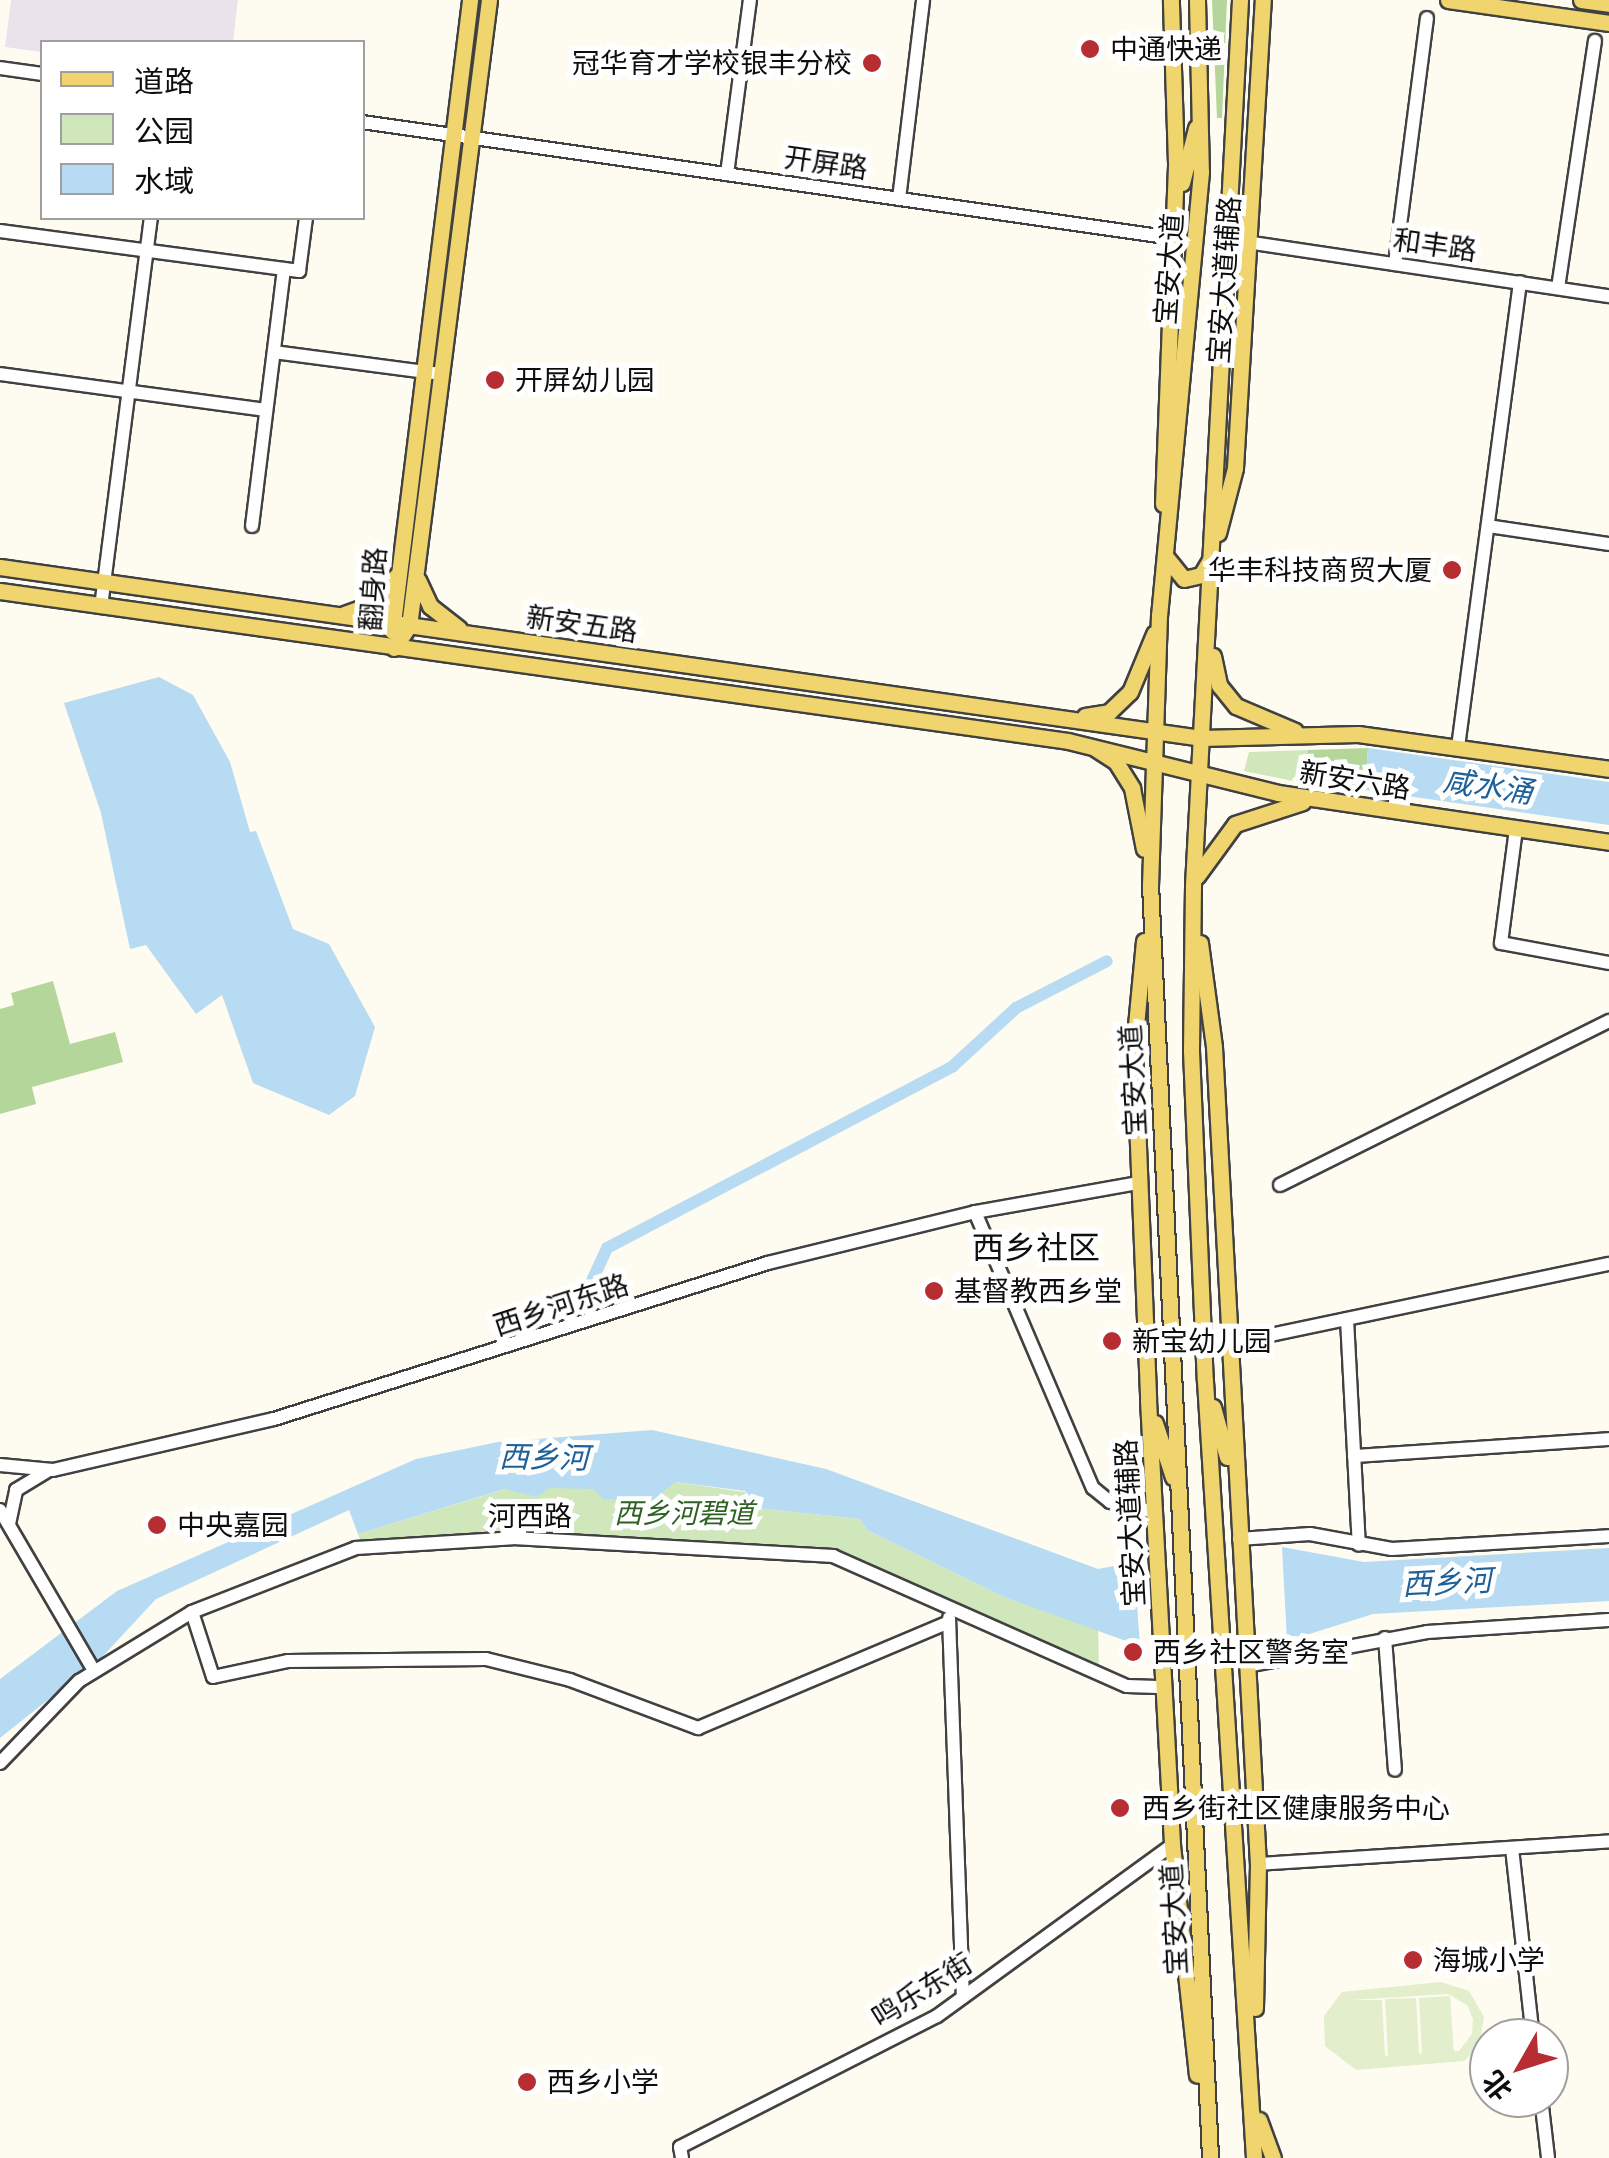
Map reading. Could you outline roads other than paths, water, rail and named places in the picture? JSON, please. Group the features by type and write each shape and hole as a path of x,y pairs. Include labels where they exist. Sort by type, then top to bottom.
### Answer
{"main road":[{"name":"翻身路","path":"394,648 390,623 470,0"},
{"name":"翻身路","path":"394,648 409,626 489,0"},
{"name":"宝安大道辅路","path":"1166,554 1161,464 1176,210 1171,0"},
{"name":"宝安大道","path":"1197,0 1201,104 1187,358 1159,615 1150,884 1209,2158"},
{"name":"宝安大道","path":"1240,0 1199,770 1192,1050 1205,1381 1254,2158"},
{"path":"1448,0 1609,23"},
{"path":"1582,0 1609,4"},
{"name":"宝安大道辅路","path":"1210,560 1235,468 1253,243 1265,5"},
{"path":"1176,210 1201,104"},
{"path":"1236,115 1255,190"},
{"path":"1169,311 1187,358"},
{"path":"1166,554 1170,570 1184,579 1201,575 1210,560"},
{"name":"新安五路","path":"4,567 1157,731"},
{"path":"416,571 430,606 472,634"},
{"path":"336,615 372,604 398,573"},
{"name":"新安五路","path":"2,592 1068,741 1155,759"},
{"path":"1208,612 1214,673 1227,697 1258,720 1304,734"},
{"path":"1066,717 1109,712 1122,702 1144,665 1159,615"},
{"name":"新安六路","path":"1157,731 1201,738 1304,734 1458,747 1609,769"},
{"path":"1068,741 1102,751 1124,774 1138,808 1150,884"},
{"name":"新安六路","path":"1155,759 1321,801 1609,842"},
{"path":"1273,2158 1252,2093 1258,1864 1214,1047 1194,886 1208,853 1235,824 1281,805 1321,801"},
{"name":"宝安大道辅路","path":"1150,884 1135,1022 1148,1400 1172,1845 1209,2158"},
{"path":"1205,1381 1236,1484"},
{"path":"1148,1400 1179,1496"}],"street":[{"path":"727,174 750,0"},
{"path":"899,199 923,0"},
{"path":"1580,19 1582,0"},
{"path":"1395,264 1427,18"},
{"path":"1558,288 1594,41"},
{"path":"0,68 40,74"},
{"name":"开屏路","path":"365,122 1173,238"},
{"path":"101,607 151,220"},
{"path":"0,231 299,271 306,220"},
{"name":"和丰路","path":"1253,243 1609,296"},
{"path":"252,526 284,269"},
{"path":"1458,747 1520,282"},
{"path":"274,352 442,374"},
{"path":"0,374 266,410"},
{"path":"1488,526 1609,544"},
{"path":"1516,829 1501,943 1609,963"},
{"path":"1280,1185 1609,1021"},
{"name":"西乡河东路","path":"0,1464 54,1470 285,1416 768,1263 975,1212 1138,1182"},
{"path":"975,1212 1094,1488 1110,1502 1154,1512"},
{"path":"1228,1344 1609,1264"},
{"path":"1347,1319 1359,1545"},
{"path":"1354,1456 1609,1439"},
{"path":"9,1526 16,1490 54,1470"},
{"path":"0,1510 94,1671"},
{"path":"1239,1543 1310,1534 1392,1549 1609,1536"},
{"name":"河西路","path":"0,1763 79,1681 94,1671 192,1612 356,1548 513,1538 816,1554 954,1607 1127,1686 1165,1687"},
{"path":"954,1607 946,1623 963,1997"},
{"path":"192,1612 213,1677 288,1661 486,1659 570,1680 698,1728 946,1623"},
{"path":"1246,1666 1385,1638 1609,1620"},
{"path":"1385,1638 1395,1770"},
{"path":"1258,1864 1609,1841"},
{"name":"鸣乐东街","path":"681,2153 963,1997 1172,1845"},
{"path":"1512,1848 1531,2018"},
{"path":"1543,2118 1548,2158"}],"water":[{"path":"159,677 193,695 230,762 250,832 256,831 293,929 329,944 375,1027 355,1096 329,1115 253,1083 222,995 196,1014 146,945 130,949 101,813 64,703"},
{"name":"咸水涌","path":"1368,748 1609,782 1609,825 1365,790"},
{"name":"西乡河","path":"652,1430 826,1469 1098,1569 1134,1562 1140,1646 1004,1597 867,1530 860,1519 757,1508 745,1491 675,1482 653,1500 603,1499 593,1489 549,1488 537,1497 505,1489 358,1534 349,1510 156,1599 103,1656 0,1738 0,1679 117,1591 416,1459 498,1442"},
{"name":"西乡河","path":"1282,1547 1364,1562 1609,1548 1609,1601 1373,1614 1287,1641"}],"waterway":[{"path":"580,1307 607,1248 953,1066 1016,1008 1107,961"}],"place":[{"name":"中通快递","path":"1090,49"},
{"name":"冠华育才学校银丰分校","path":"872,63"},
{"name":"开屏幼儿园","path":"495,380"},
{"name":"华丰科技商贸大厦","path":"1452,570"},
{"name":"基督教西乡堂","path":"934,1291"},
{"name":"新宝幼儿园","path":"1112,1341"},
{"name":"中央嘉园","path":"157,1525"},
{"name":"西乡社区警务室","path":"1133,1652"},
{"name":"西乡街社区健康服务中心","path":"1120,1808"},
{"name":"海城小学","path":"1413,1960"},
{"name":"西乡小学","path":"527,2082"}],"district":[{"name":"西乡社区","path":"1036,1247"}],"park label":[{"name":"西乡河碧道","path":"684,1513"}]}
